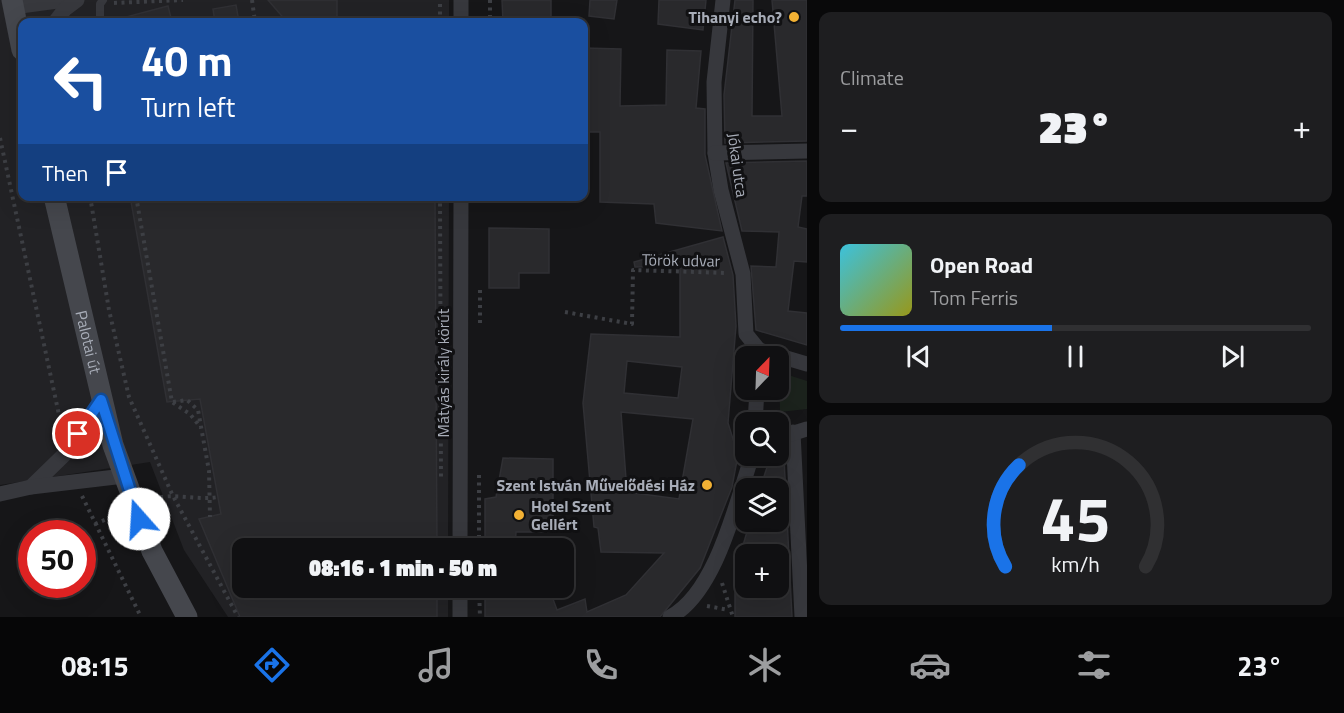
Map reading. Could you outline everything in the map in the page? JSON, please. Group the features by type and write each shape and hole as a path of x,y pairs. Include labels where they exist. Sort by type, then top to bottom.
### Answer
{"main road":[{"path":"13,4 18,30"},
{"name":"Palotai út","path":"55,201 101,400 124,476 152,551 187,617"}],"street":[{"path":"13,4 65,0"},
{"path":"58,18 65,9 78,0"},
{"path":"461,0 461,18"},
{"name":"Jókai utca","path":"723,0 714,82 715,153 721,190 743,274 746,334 754,346"},
{"path":"715,153 807,151"},
{"name":"Mátyás király körút","path":"460,538 461,201"},
{"path":"789,360 807,364"},
{"path":"31,487 67,452 101,400"},
{"path":"793,433 802,617"},
{"path":"670,617 702,588 723,542 749,466"},
{"path":"0,494 31,487 124,476"},
{"path":"460,598 460,617"}],"lane":[{"path":"100,18 102,2"}],"path":[{"path":"102,2 183,0"},
{"path":"252,0 254,18"},
{"path":"440,0 440,18"},
{"path":"490,0 490,18"},
{"path":"0,138 67,452"},
{"path":"91,201 109,310 129,397 172,494 238,617"},
{"path":"137,201 172,402 190,414 201,428"},
{"path":"440,201 441,481"},
{"name":"Török udvar","path":"565,312 632,324 633,270 743,274"},
{"path":"172,402 187,400 198,410 209,471 210,517"},
{"path":"478,467 479,538"},
{"path":"75,481 141,617"},
{"path":"172,494 208,499 218,497"},
{"path":"479,598 480,617"},
{"path":"730,610 733,617"}],"shaded area":[{"path":"0,0 449,0 449,18 18,18 18,201 449,201 448,538 232,538 232,598 448,598 448,617 228,617 184,550 150,462 0,485"},
{"path":"789,375 807,381 807,409 780,412 780,400 789,400"}],"building":[{"path":"268,0 337,0 337,18 284,18"},
{"path":"502,0 551,0 551,18 503,18"},
{"path":"590,0 617,0 614,19 589,16"},
{"path":"659,0 706,0 703,30 658,24"},
{"path":"735,0 753,0 752,116 782,116 772,0 807,0 807,141 725,143 724,95"},
{"path":"236,5 238,18 214,18 213,9"},
{"path":"168,6 171,18 126,18"},
{"path":"588,48 621,49 620,106 666,105 667,50 701,51 696,108 705,109 705,155 722,231 656,223 654,204 600,202 600,132 588,132"},
{"path":"807,161 807,196 802,196 798,227 807,229 807,262 794,261 788,311 807,313 807,345 756,330 751,266 776,267 779,232 742,231 726,163"},
{"path":"131,201 435,201 437,538 232,538 232,598 199,519 221,514 200,399 167,402"},
{"path":"489,228 549,229 549,273 519,273 519,288 489,288"},
{"path":"723,237 733,275 736,326 728,423 735,445 736,466 732,487 700,568 660,617 485,617 485,598 553,598 557,610 585,599 587,612 626,595 664,553 601,552 598,528 594,527 583,403 591,334 680,337 680,266 635,267 634,262","holes":["627,361 682,367 678,398 624,393","621,412 693,419 679,499 627,492"]},
{"name":"Hotel Szent Gellért","path":"503,458 553,459 553,532 516,532 516,538 485,538 485,499 496,497"},
{"path":"767,466 784,466 785,478 764,478"},
{"path":"747,532 788,532 788,544 743,544"},
{"path":"789,557 792,617 735,617 735,598 789,598"},
{"path":"232,598 437,598 437,617 240,617"}],"place":[{"name":"Tihanyi echo?","path":"794,17"},
{"name":"Szent István Művelődési Ház","path":"707,485"},
{"name":"Hotel Szent Gellért","path":"519,515"}],"route":[{"path":"78,434 101,400 113,445 139,519"}]}
